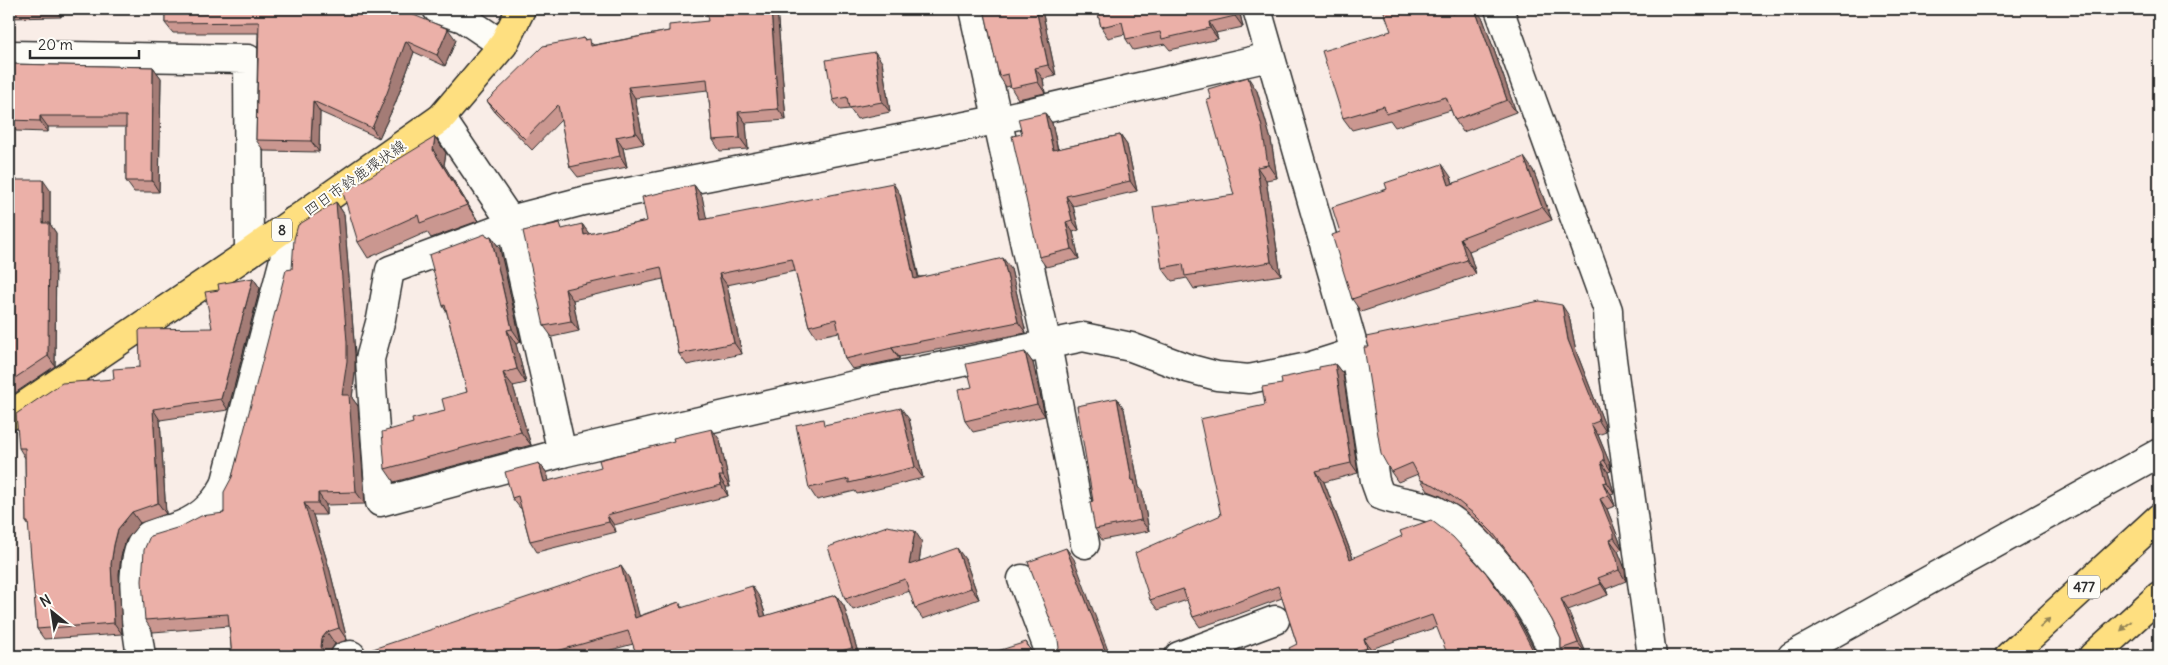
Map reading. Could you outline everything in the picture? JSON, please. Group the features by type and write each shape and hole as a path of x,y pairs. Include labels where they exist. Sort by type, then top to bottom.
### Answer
{"main road":[{"name":"四日市鈴鹿環状線","path":"9,416 250,253 440,118 503,45 521,9"},
{"name":"477","path":"2009,656 2159,518"},
{"path":"2093,656 2159,596"}],"street":[{"path":"437,9 459,14 503,45"},
{"path":"973,9 1047,345 1085,544"},
{"path":"1256,9 1354,352 1375,480 1380,495 1390,500 1434,509 1458,525 1499,565 1519,591 1546,632 1554,656"},
{"path":"1499,9 1608,310 1609,337 1652,656"},
{"path":"9,55 248,59 250,253"},
{"path":"1269,56 996,120 583,201 510,222 390,270 381,319 370,359 380,502 562,453 876,380 1082,337 1131,347 1187,368 1218,376 1249,379 1308,367 1354,352"},
{"path":"440,118 510,222 562,453"},
{"path":"141,656 134,608 137,562 142,543 147,536 187,524 207,510 217,500 225,486 294,221"},
{"path":"1792,656 2159,453"},
{"path":"1022,579 1051,656"},
{"path":"1179,656 1275,620"}],"building":[{"path":"165,9 399,9 448,29 437,55 406,41 372,128 313,101 311,141 256,140 259,22 165,23"},
{"path":"706,9 771,9 778,109 738,112 740,138 713,140 707,79 628,87 636,133 616,137 620,156 570,167 558,105 525,139 487,101 543,46 584,38 584,40 590,39 591,46 669,31 669,25 708,21"},
{"path":"984,9 1036,9 1048,65 1035,68 1038,82 1011,88 1008,74 999,76"},
{"path":"1097,9 1234,9 1235,16 1209,22 1210,28 1162,39 1160,32 1126,39 1122,22 1101,27"},
{"path":"1383,9 1450,9 1452,14 1466,9 1475,9 1507,100 1455,120 1446,97 1386,114 1384,106 1343,118 1322,51 1391,31"},
{"path":"875,52 882,102 849,108 847,97 833,100 826,60"},
{"path":"9,64 153,67 152,181 126,181 126,116 40,116 40,121 9,120"},
{"path":"1248,77 1262,127 1268,165 1257,167 1271,262 1185,276 1183,264 1162,268 1153,207 1234,195 1207,100 1211,99 1208,89"},
{"path":"1045,113 1053,150 1120,135 1130,181 1066,196 1072,220 1066,222 1072,249 1039,257 1012,136 1022,134 1018,119"},
{"path":"435,137 433,150 467,205 420,223 418,215 358,242 343,193"},
{"path":"1524,157 1542,207 1460,238 1467,260 1352,299 1332,235 1340,232 1332,207 1387,189 1385,183 1442,164 1449,185"},
{"path":"9,180 43,180 43,223 49,223 48,356 9,382"},
{"path":"893,183 914,279 1003,258 1018,322 891,347 845,359 836,319 809,326 792,259 719,274 734,343 679,354 661,267 565,289 571,321 544,326 523,231 560,223 562,229 582,224 584,235 647,221 642,197 694,185 701,220"},
{"path":"336,202 347,342 347,361 342,395 349,395 356,492 318,493 318,503 304,503 322,559 339,628 327,632 322,638 321,647 328,656 232,656 228,614 145,620 142,581 144,550 150,536 180,527 201,516 224,513 224,492 232,477 286,270 292,269 294,239 298,225"},
{"path":"485,234 487,237 491,236 512,329 507,330 517,369 503,373 521,432 385,469 382,432 413,423 412,419 445,411 442,399 467,392 445,305 443,306 429,255"},
{"path":"253,278 221,399 153,409 158,503 132,512 118,529 111,564 114,623 37,629 28,522 26,522 25,448 19,448 16,414 62,383 114,379 113,369 140,367 139,331 141,329 212,328 205,292 219,290 218,284"},
{"path":"1540,301 1562,305 1568,340 1598,415 1599,421 1591,424 1603,453 1604,460 1601,462 1607,482 1603,483 1608,495 1600,499 1614,534 1614,538 1610,540 1619,570 1598,578 1601,584 1561,599 1578,643 1561,649 1561,639 1552,620 1526,576 1493,533 1453,497 1434,485 1421,480 1412,463 1391,472 1381,454 1364,347 1369,347 1366,337"},
{"path":"1025,352 1037,404 965,421 958,390 972,387 966,364"},
{"path":"1335,364 1351,463 1316,471 1350,559 1402,536 1400,531 1431,520 1453,537 1486,573 1514,614 1536,656 1448,656 1432,615 1364,639 1367,648 1343,656 1292,656 1289,648 1297,644 1278,586 1193,617 1183,589 1150,600 1135,553 1221,515 1200,419 1265,405 1262,387 1282,384 1281,378 1319,370 1319,367"},
{"path":"1117,398 1141,520 1095,529 1090,502 1093,501 1077,406"},
{"path":"901,408 915,467 849,483 849,479 809,488 796,425 823,419 824,425"},
{"path":"712,429 723,476 719,476 721,485 607,515 609,522 530,541 518,496 512,498 505,472 539,463 544,482 601,467 599,460 674,441 673,438"},
{"path":"887,526 915,531 909,565 957,548 971,588 915,608 905,579 845,599 828,547"},
{"path":"1066,548 1107,656 1054,656 1059,648 1058,640 1028,562"},
{"path":"621,566 635,618 679,602 681,608 752,586 761,617 836,595 852,648 841,651 842,656 637,656 628,631 557,651 559,656 513,656 511,652 499,656 352,656"},
{"path":"1026,642 1033,656 982,656"}]}
